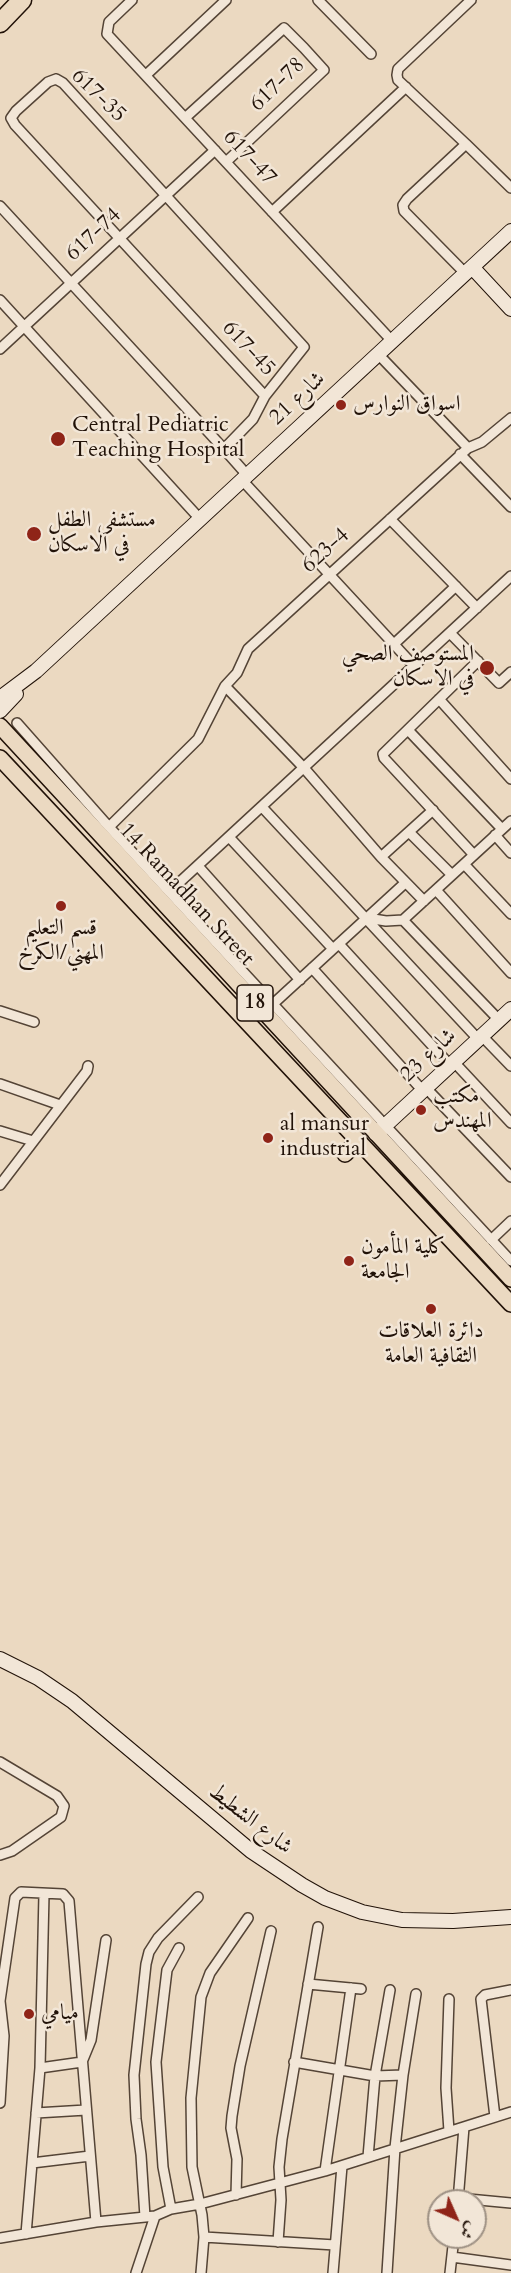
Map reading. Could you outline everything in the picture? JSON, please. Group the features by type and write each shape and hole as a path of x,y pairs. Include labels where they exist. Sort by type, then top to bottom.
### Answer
{"highway":[{"path":"0,25 22,0"}],"main road":[{"name":"14 Ramadhan Street","path":"0,726 56,788 320,1065 380,1130 425,1187 511,1279"},
{"name":"14 Ramadhan Street","path":"0,758 511,1304"},
{"path":"56,788 76,790"},
{"path":"345,1154 358,1141"},
{"path":"425,1187 449,1194"}],"street":[{"path":"0,25 32,0"},
{"path":"146,75 226,0"},
{"path":"318,0 371,54"},
{"path":"471,0 398,69 398,80 511,188"},
{"name":"617-47","path":"129,1 109,22 107,34 392,341"},
{"name":"617-78","path":"185,118 284,27 304,48 324,70 226,162"},
{"name":"617-35","path":"119,239 15,125 12,118 16,111 48,82 56,79 63,83 166,195"},
{"path":"272,212 406,87"},
{"path":"466,144 406,199 404,211 511,309"},
{"name":"617-74","path":"0,349 215,150"},
{"name":"617-45","path":"119,239 265,396 304,347 166,195"},
{"path":"0,206 224,449 244,478 329,575 414,666"},
{"name":"شارع 21","path":"0,698 34,672 511,231"},
{"path":"0,300 200,519"},
{"path":"378,354 511,507"},
{"path":"224,449 253,418 265,396"},
{"name":"623-4","path":"109,826 198,739 225,686 237,673 248,649 464,451 482,442 511,418"},
{"path":"390,519 477,608"},
{"path":"169,892 511,576"},
{"path":"394,644 456,586"},
{"path":"450,633 499,683 511,672"},
{"path":"474,855 384,758 386,750 477,661"},
{"name":"شارع 21","path":"0,711 34,672"},
{"path":"225,686 304,768 381,857 424,901"},
{"path":"439,699 511,778"},
{"path":"17,723 273,1004 320,1065"},
{"path":"408,730 499,832 511,853"},
{"path":"262,807 480,1037 511,1066"},
{"path":"381,857 433,810"},
{"path":"367,918 386,921 403,920 511,821"},
{"path":"409,832 452,875"},
{"path":"228,837 511,1123"},
{"path":"464,864 511,914"},
{"path":"198,866 300,980"},
{"path":"273,1004 405,883"},
{"path":"436,890 511,973"},
{"path":"403,920 499,1020"},
{"path":"312,968 424,1089 511,1177"},
{"name":"شارع 23","path":"380,1130 511,1009"},
{"path":"0,1011 34,1022"},
{"path":"0,1185 4,1171 33,1141 87,1071 88,1066"},
{"path":"0,1084 60,1105"},
{"path":"380,1130 449,1194 511,1261"},
{"path":"0,1131 33,1141"},
{"path":"491,1240 511,1221"},
{"name":"شارع الشطيط","path":"0,1659 38,1678 72,1701 242,1844 270,1865 319,1894 362,1912 402,1920 453,1921 511,1917"},
{"path":"0,1762 57,1796 64,1806 61,1817 12,1851 0,1855"},
{"path":"0,2103 4,2036 0,2001 15,1898 21,1892 63,1894 69,1901 96,2222"},
{"path":"26,2234 40,2068 44,1894"},
{"path":"136,2273 150,2217 136,2119 134,2075 146,1964 149,1952 158,1938 198,1896"},
{"path":"201,2273 204,2237 192,2167 191,2098 201,1997 210,1973 248,1918"},
{"path":"278,2242 282,2139 318,1927"},
{"path":"236,2195 237,2159 231,2128 232,2116 240,2066 271,1931"},
{"path":"82,2062 91,2040 106,1940"},
{"path":"171,2209 163,2167 156,2062 166,1970 179,1948"},
{"path":"308,1984 356,1989 340,2071 325,2171"},
{"path":"368,2157 375,2076 390,1990"},
{"path":"495,2117 481,1999 485,1995 511,1990"},
{"path":"387,2273 395,2148 403,2075 416,1994"},
{"path":"449,1999 446,2088 449,2131"},
{"path":"40,2068 82,2062"},
{"path":"294,2062 375,2076 403,2075"},
{"path":"36,2114 86,2110"},
{"path":"0,2238 96,2222 150,2217 171,2209 200,2204 325,2171 511,2112"},
{"path":"459,2189 464,2127"},
{"path":"32,2163 90,2156"},
{"path":"333,2273 342,2166"},
{"path":"487,2201 511,2203"},
{"path":"204,2237 335,2245"},
{"path":"450,2273 453,2249"},
{"path":"452,2257 511,2265"}],"place":[{"name":"اسواق النوارس","path":"341,405"},
{"name":"Central Pediatric Teaching Hospital","path":"58,439"},
{"name":"مستشفى الطفل في الاسكان","path":"34,534"},
{"name":"المستوصف الصحي في الاسكان","path":"487,668"},
{"name":"قسم التعليم المهني/الكرخ","path":"61,906"},
{"name":"مكتب المهندس","path":"421,1110"},
{"name":"al mansur industrial","path":"268,1138"},
{"name":"كلية المأمون الجامعة","path":"349,1261"},
{"name":"دائرة العلاقات الثقافية العامة","path":"431,1309"},
{"name":"ميامي","path":"29,2014"}]}
